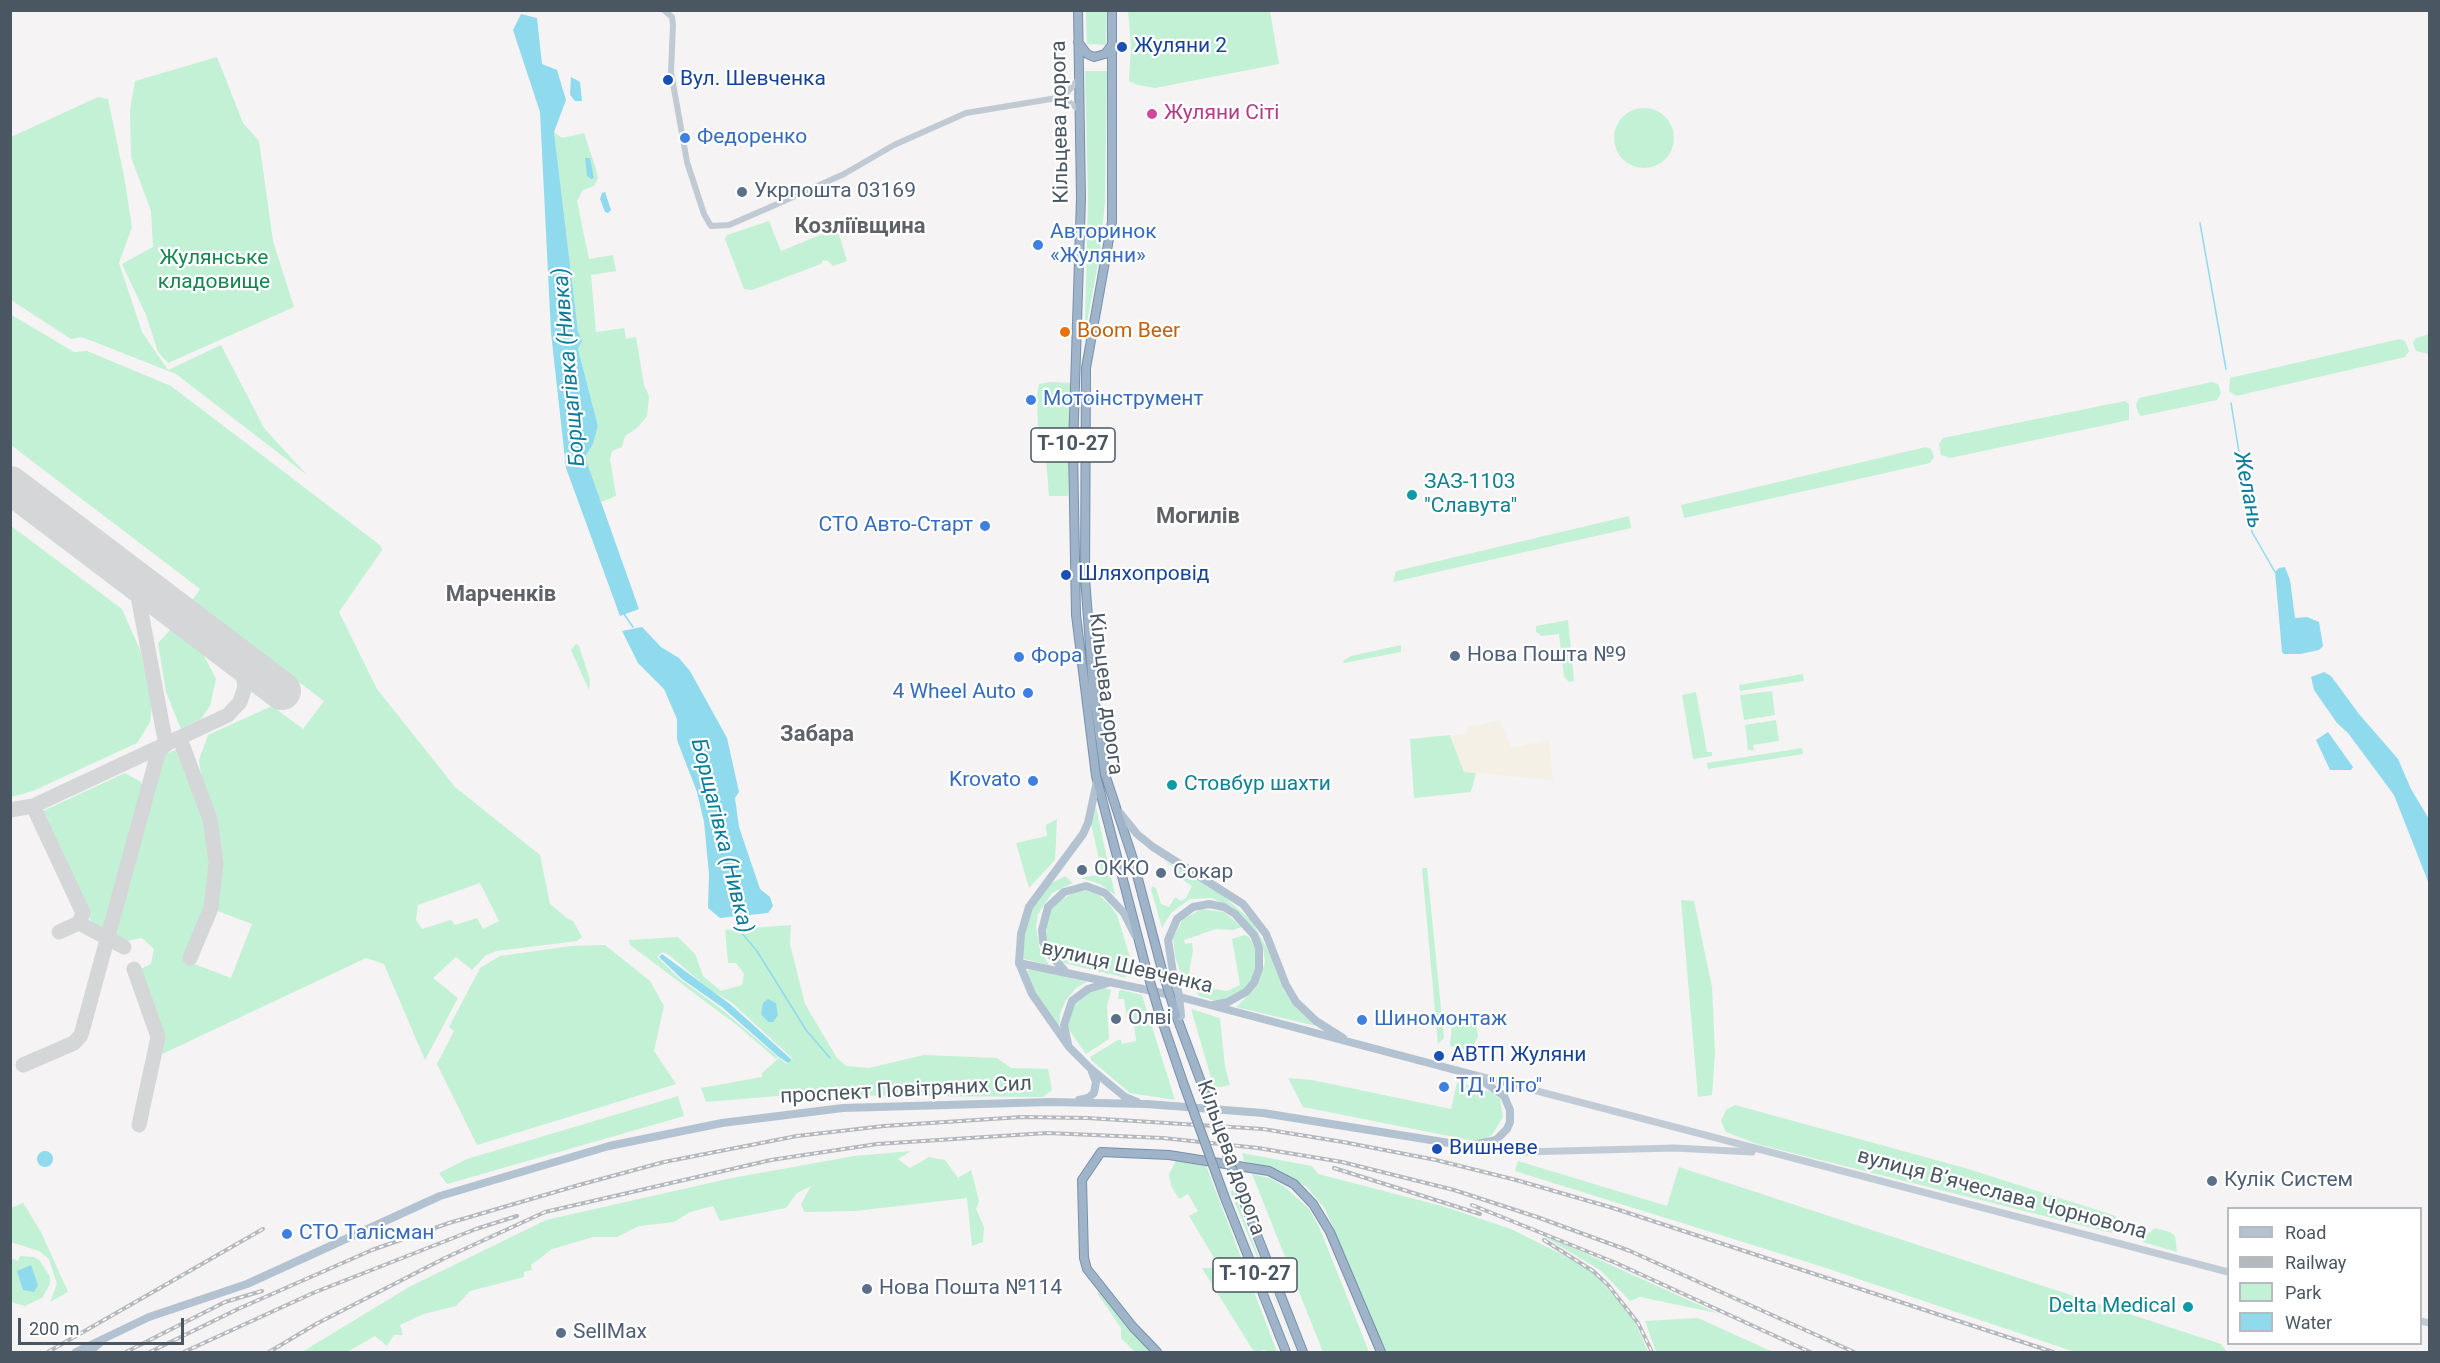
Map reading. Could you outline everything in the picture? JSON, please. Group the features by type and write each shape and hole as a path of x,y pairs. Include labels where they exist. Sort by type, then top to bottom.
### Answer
{"highway":[{"name":"Кільцева дорога","path":"1078,10 1081,242 1073,448 1073,553 1082,680 1097,780 1137,937 1159,1012 1225,1198 1286,1353"},
{"name":"Т-10-27","path":"1112,10 1112,44"},
{"path":"1078,41 1084,51 1094,57 1105,54 1112,44"},
{"name":"Кільцева дорога","path":"1112,44 1112,207 1104,275 1086,368 1083,552 1096,711 1105,774 1132,856 1162,970 1179,1015 1180,1027 1244,1202 1303,1353"},
{"path":"1157,1353 1087,1269 1084,1258 1082,1180 1101,1152 1134,1154 1152,1152 1269,1171 1294,1184 1313,1204 1330,1232 1381,1353"}],"main road":[{"path":"1019,963 1020,934 1029,907 1083,834 1088,823 1097,780"},
{"path":"1113,801 1124,820 1144,841 1243,904 1266,934 1286,986 1296,1002 1316,1020 1352,1044"},
{"path":"1065,971 1050,954 1042,930 1048,907 1064,892 1086,886 1105,893 1124,913 1137,937"},
{"path":"1179,1015 1179,995 1168,940 1173,925 1185,912 1193,907 1212,904 1224,907 1240,918 1257,941 1260,962 1251,988 1240,997 1209,1005"},
{"name":"вулиця Шевченка","path":"1019,963 1116,981 1352,1044"},
{"name":"вулиця Шевченка","path":"1019,963 1032,994 1069,1047 1090,1069 1130,1100 1147,1104"},
{"path":"1069,1047 1064,1025 1072,1000 1098,984 1116,981"},
{"name":"вулиця Вʼячеслава Чорновола","path":"1352,1044 2227,1271"},
{"path":"1050,1102 1091,1097 1096,1082 1090,1069"},
{"path":"1468,1146 1496,1140 1507,1130 1511,1116 1504,1096 1474,1075"},
{"name":"проспект Повітряних Сил","path":"76,1353 149,1317 247,1284 440,1196 609,1146 722,1123 843,1108 1050,1102 1147,1104 1239,1110"},
{"name":"вулиця Вʼячеслава Чорновола","path":"1239,1110 1468,1146 1523,1152 1694,1149 1767,1153"},
{"path":"1694,1149 1701,1143 1696,1134"},
{"name":"проспект Повітряних Сил","path":"89,1353 110,1335"}],"street":[{"path":"664,10 672,17 674,25 671,72 680,126 693,183 711,226 729,225 775,205 844,174 894,145 966,113 1063,98 1078,80"},
{"path":"1063,98 1079,110"}],"green space":[{"path":"1086,11 1107,11 1106,45 1087,44"},
{"path":"1128,11 1270,11 1279,64 1155,88 1138,85 1129,81 1131,46"},
{"name":"Жулянське кладовище","path":"217,57 243,123 259,141 273,241 294,307 168,363 158,352 146,315 122,264 153,247 151,211 131,157 130,110 135,81"},
{"path":"1085,71 1107,71 1105,202 1099,259 1087,322 1085,322 1088,200"},
{"path":"98,97 108,99 124,176 132,227 119,263 142,332 168,370 221,345 264,428 307,475 176,374 81,337 71,339 11,300 11,137"},
{"path":"1644,108 1665,117 1674,138 1665,159 1644,168 1623,159 1614,138 1623,117"},
{"path":"554,132 562,138 584,133 598,178 594,186 583,190 577,201 589,259 613,255 616,271 591,275 596,332 624,328 626,339 636,337 644,385 649,396 647,416 638,427 625,436 622,447 612,451 610,459 616,496 601,502 585,457 593,444 598,426 578,349 582,341 578,331"},
{"path":"769,221 781,251 837,228 847,261 833,266 823,260 821,264 752,290 744,289 725,239 727,235"},
{"path":"10,314 74,352 87,351 171,386 380,545 382,550 339,612 377,689 455,787 540,855 550,904 573,921 582,937 577,941 496,951 486,955 472,970 456,957 433,978 458,998 425,1060 384,964 366,958 158,1056 161,1036 137,971 151,964 154,949 142,938 126,941 115,936 164,755 177,749 199,800 209,841 208,892 203,916 184,960 231,978 252,924 215,910 221,881 219,840 202,781 199,760 208,735 272,706 303,729 324,701 192,601 200,589 11,445","holes":["480,883 499,921 483,929 477,918 455,925 451,920 422,929 416,920 418,905"]},
{"path":"2429,334 2429,354 2416,351 2413,343 2416,338"},
{"path":"2400,339 2405,341 2409,351 2405,357 2236,396 2229,391 2230,378"},
{"path":"2212,382 2218,384 2221,393 2217,400 2141,416 2138,413 2136,405 2139,398"},
{"path":"1072,383 1068,496 1049,496 1046,459 1039,459 1037,396 1039,384"},
{"path":"2125,401 2129,404 2129,420 1950,458 1941,455 1939,444 1943,438"},
{"path":"1926,447 1931,449 1934,457 1930,463 1684,518 1681,505"},
{"path":"1629,516 1631,528 1393,582 1396,571"},
{"path":"10,525 122,609 140,650 152,705 150,722 137,743 33,791 11,797"},
{"path":"1568,620 1574,681 1569,682 1564,677 1559,634 1542,636 1536,632 1536,626"},
{"path":"171,629 202,652 216,679 210,706 201,719 181,729 166,692 158,643"},
{"path":"576,644 579,646 590,680 589,690 571,650"},
{"path":"1401,645 1401,652 1344,663 1343,661 1351,656"},
{"path":"1803,674 1804,681 1740,691 1739,685"},
{"path":"1772,691 1775,715 1744,720 1740,695"},
{"path":"1696,692 1707,752 1712,752 1712,756 1693,759 1682,695"},
{"path":"1776,720 1779,741 1753,745 1754,750 1748,750 1745,725"},
{"path":"1450,735 1464,772 1476,773 1471,792 1414,798 1410,739"},
{"path":"1802,748 1803,754 1708,769 1707,763"},
{"path":"125,773 141,782 143,787 104,930 93,925 41,812"},
{"path":"1096,807 1115,895 1100,884 1081,878 1102,874 1091,823"},
{"path":"1057,819 1055,860 1029,888 1016,843 1047,836 1046,825"},
{"path":"1164,860 1222,895 1251,920 1269,952 1283,989 1296,1008 1316,1026 1236,1007 1257,987 1265,962 1263,948 1255,930 1231,906 1211,898 1190,899 1171,913 1162,928 1151,889 1153,886 1156,888 1161,904 1169,907 1175,897 1181,901 1186,898 1192,886 1180,878 1176,870"},
{"path":"1422,868 1427,868 1444,1038 1438,1044"},
{"path":"1065,876 1073,883 1052,893 1038,914 1036,926 1039,947 1049,965 1021,958 1021,940 1032,906 1046,886"},
{"path":"1087,891 1099,895 1117,915 1133,967 1124,969 1126,978 1064,963 1057,959 1046,942 1048,913 1055,904 1074,892"},
{"path":"1681,900 1694,901 1712,987 1715,1053 1712,1095 1698,1097"},
{"path":"1202,909 1224,912 1242,927 1233,930 1216,929 1184,940 1185,944 1192,943 1193,950 1186,990 1175,956 1173,938 1183,919"},
{"path":"791,925 790,944 805,1004 837,1058 846,1066 869,1068 924,1055 997,1058 1011,1068 1048,1069 1052,1090 1043,1097 790,1095 706,1102 701,1088 762,1077 762,1073 779,1058 787,1064 793,1059 731,1002 709,989 669,955 662,952 657,957 680,979 720,1008 778,1057 776,1059 738,1026 630,945 629,940 678,937 695,954 703,976 721,991 742,985 744,974 736,963 728,963 725,930"},
{"path":"1245,935 1249,937 1257,952 1255,979 1236,997 1216,1001 1199,996 1197,992 1199,987 1209,984 1213,989 1227,991 1240,985 1232,939"},
{"path":"605,945 650,981 664,1006 654,1051 676,1084 477,1145 437,1064 454,1031 449,1027 480,968 500,956 571,946"},
{"path":"1030,969 1087,982 1076,988 1066,1000 1060,1014 1059,1030 1036,995 1026,972"},
{"path":"1101,987 1111,990 1107,1006 1109,1039 1086,1054 1067,1027 1073,1005 1083,994"},
{"path":"1119,991 1142,995 1175,1100 1130,1093 1091,1060 1090,1057 1118,1040 1121,1040 1122,1044 1136,1041 1133,1017 1127,1018 1124,999 1118,999"},
{"path":"1191,1009 1220,1018 1225,1067 1230,1085 1214,1088"},
{"path":"1506,1014 1507,1021 1484,1024 1483,1016"},
{"path":"1476,1022 1478,1037 1470,1051 1450,1046 1452,1023"},
{"path":"1288,1078 1312,1080 1451,1109 1457,1082 1491,1092 1500,1099 1503,1117 1492,1135 1482,1140 1469,1140 1303,1107"},
{"path":"678,1096 684,1116 447,1184 439,1173 467,1159"},
{"path":"1735,1105 1965,1168 2116,1216 2112,1233 1757,1144 1726,1132 1721,1121 1726,1110"},
{"path":"911,1151 898,1159 910,1168 929,1157 945,1160 958,1178 971,1170 979,1201 976,1209 984,1227 983,1242 972,1246 967,1198 855,1211 804,1212 801,1204 811,1186 797,1193 786,1208 720,1221 713,1206 690,1212 674,1222 639,1226 617,1237 593,1237 552,1249 531,1265 532,1270 524,1272 524,1277 470,1291 456,1306 424,1314 400,1325 403,1335 394,1335 387,1346 375,1336 347,1352 302,1352 409,1287 546,1220 732,1178 854,1156"},
{"path":"1242,1153 1312,1166 1318,1174 1442,1206 1511,1229 1577,1262 1593,1273 1632,1315 1648,1352 1386,1352 1325,1209 1307,1187 1279,1170 1244,1161"},
{"path":"1177,1159 1205,1163 1277,1352 1265,1350 1254,1352 1202,1268 1211,1268 1216,1261 1189,1216 1198,1211 1188,1194 1179,1199 1171,1186 1169,1174"},
{"path":"1518,1161 1667,1206 1679,1167 2221,1344 2227,1352 2075,1352 1820,1266 1515,1171"},
{"path":"1252,1174 1270,1178 1285,1187 1309,1209 1320,1229 1369,1352 1323,1352"},
{"path":"1233,1190 1283,1319 1230,1191"},
{"path":"23,1203 41,1232 68,1292 50,1302 57,1284 49,1259 39,1251 11,1242 11,1208"},
{"path":"2155,1228 2170,1232 2175,1236 2177,1252 2143,1242 2146,1235"},
{"path":"1540,1234 1717,1313 1640,1297 1630,1301 1600,1270"},
{"path":"20,1256 34,1257 40,1261 50,1277 50,1284 42,1298 25,1306 11,1302 10,1258 18,1261"},
{"path":"1097,1293 1103,1293 1151,1352 1135,1352 1121,1338 1121,1328"},
{"path":"1698,1318 1773,1352 1656,1352 1645,1321"}],"sand":[{"path":"1501,720 1511,748 1549,740 1553,780 1464,772 1450,735 1465,734 1468,727"}],"water":[{"path":"521,14 537,18 542,64 557,70 566,100 554,132 578,331 582,341 578,349 598,426 593,444 585,457 639,609 620,616 566,468 551,333 540,112 513,30"},
{"path":"571,77 580,82 582,101 575,101 570,95"},
{"path":"585,158 590,158 594,178 587,176"},
{"path":"605,192 611,210 608,213 605,212 600,199 602,193"},
{"path":"2285,567 2290,580 2295,618 2307,617 2319,622 2323,646 2319,650 2300,654 2282,652 2275,572"},
{"path":"642,627 661,647 679,658 690,671 727,738 739,792 735,798 739,827 760,889 770,897 773,906 768,913 720,918 708,908 709,874 704,822 697,792 677,740 677,719 664,689 638,663 622,631"},
{"path":"2324,672 2331,676 2359,714 2398,759 2411,789 2429,819 2429,884 2394,795 2314,690 2311,677"},
{"path":"2328,732 2353,767 2351,770 2330,770 2316,740"},
{"path":"662,954 730,1004 792,1060 788,1063 779,1057 722,1007 682,979 659,957"},
{"path":"768,999 776,1003 778,1015 773,1022 768,1022 761,1014 763,1003"},
{"path":"45,1151 53,1159 45,1167 37,1159"},
{"path":"31,1265 38,1285 34,1292 23,1290 17,1271"}],"waterway":[{"name":"Желань","path":"2200,223 2226,369"},
{"name":"Желань","path":"2231,403 2252,532 2275,572"},
{"name":"Борщагівка (Нивка)","path":"624,614 633,627"},
{"name":"Борщагівка (Нивка)","path":"738,915 741,932 757,951 806,1030 830,1058"}],"taxiway":[{"path":"135,580 166,745"},
{"path":"10,810 33,806 228,715 240,702 245,687 242,668 231,653"},
{"path":"180,739 210,819 216,863 211,908 190,958"},
{"path":"23,1065 74,1043 81,1035 158,753 164,746"},
{"path":"33,806 83,913 79,923 59,932"},
{"path":"79,923 124,947"},
{"path":"134,969 158,1037 139,1125"}],"runway":[{"path":"10,485 282,691"}],"railway":[{"path":"150,1352 238,1309 372,1250 449,1223 664,1162 797,1136 884,1126 1022,1117 1087,1118 1263,1129 1436,1160 1613,1208 2053,1352"},
{"path":"269,1352 316,1324 445,1258 545,1212 771,1160 877,1144 1047,1133 1163,1138 1258,1148 1342,1162 1454,1190 1630,1251 1854,1352"},
{"path":"1334,1168 1480,1214"},
{"path":"1472,1205 1616,1263 1810,1352"},
{"path":"184,1352 313,1293 476,1229 517,1216"},
{"path":"48,1352 263,1229"},
{"path":"1544,1240 1593,1271 1608,1285 1638,1323 1652,1352"},
{"path":"126,1352 225,1302 262,1291"}],"place":[{"name":"Жуляни 2","path":"1122,47"},
{"name":"Вул. Шевченка","path":"668,80"},
{"name":"Жуляни Сіті","path":"1152,114"},
{"name":"Федоренко","path":"685,138"},
{"name":"Укрпошта 03169","path":"742,192"},
{"name":"Авторинок «Жуляни»","path":"1038,245"},
{"name":"Boom Beer","path":"1065,332"},
{"name":"Мотоінструмент","path":"1031,400"},
{"name":"ЗАЗ-1103 \"Славута\"","path":"1412,495"},
{"name":"СТО Авто-Старт","path":"985,526"},
{"name":"Шляхопровід","path":"1066,575"},
{"name":"Нова Пошта №9","path":"1455,656"},
{"name":"Фора","path":"1019,657"},
{"name":"4 Wheel Auto","path":"1028,693"},
{"name":"Krovato","path":"1033,781"},
{"name":"Стовбур шахти","path":"1172,785"},
{"name":"ОККО","path":"1082,870"},
{"name":"Сокар","path":"1161,873"},
{"name":"Олві","path":"1116,1019"},
{"name":"Шиномонтаж","path":"1362,1020"},
{"name":"АВТП Жуляни","path":"1439,1056"},
{"name":"ТД \"Літо\"","path":"1444,1087"},
{"name":"Вишневе","path":"1437,1149"},
{"name":"Кулік Систем","path":"2212,1181"},
{"name":"СТО Талісман","path":"287,1234"},
{"name":"Нова Пошта №114","path":"867,1289"},
{"name":"Delta Medical","path":"2188,1307"},
{"name":"SellMax","path":"561,1333"}],"district":[{"name":"Козліївщина","path":"860,227"},
{"name":"Могилів","path":"1198,517"},
{"name":"Марченків","path":"501,595"},
{"name":"Забара","path":"817,735"}]}
